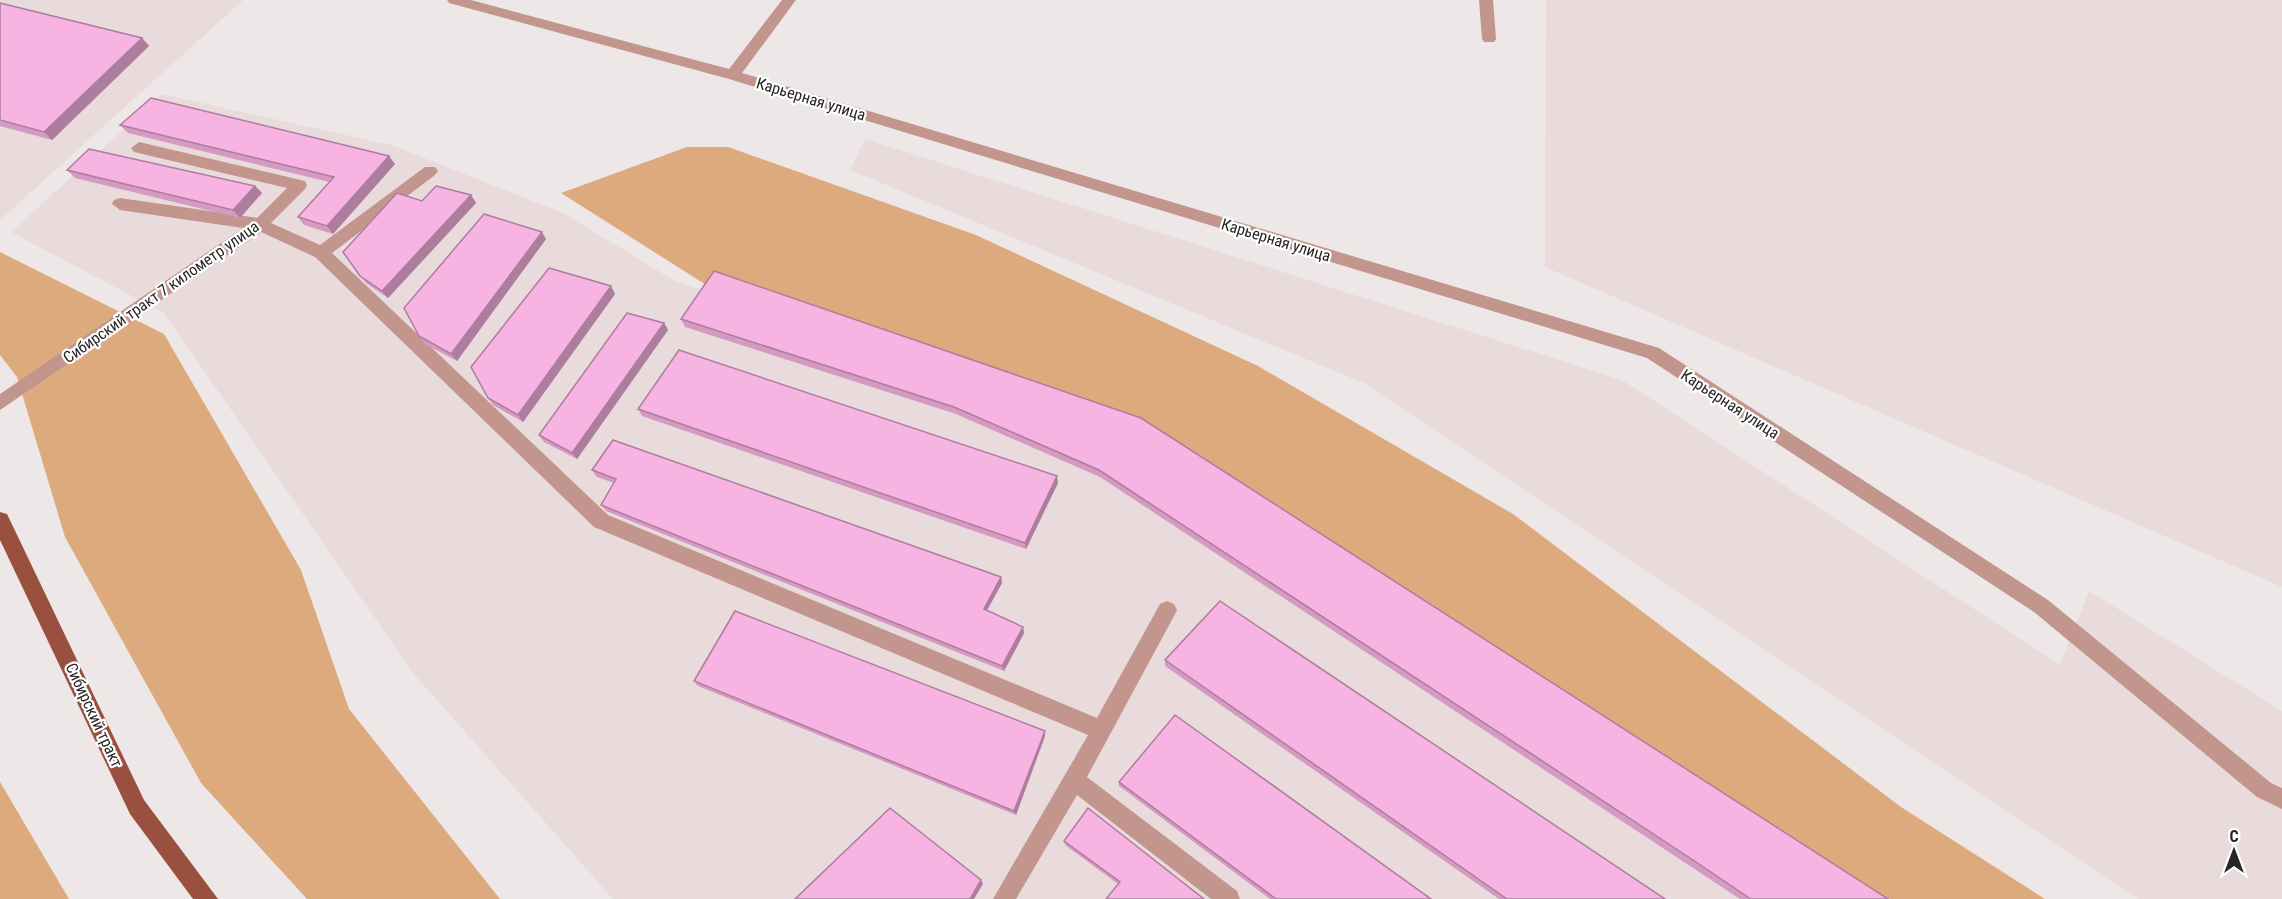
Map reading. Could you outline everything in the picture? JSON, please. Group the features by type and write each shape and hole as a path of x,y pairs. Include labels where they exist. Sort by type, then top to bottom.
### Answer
{"main road":[{"name":"Сибирский тракт","path":"0,520 137,807 207,899"}],"street":[{"name":"Карьерная улица","path":"454,0 732,75 1653,353 2041,606 2264,790 2282,800"},
{"path":"732,75 789,0"},
{"path":"1486,0 1489,39"},
{"name":"Сибирский тракт 7 километр улица","path":"0,403 260,225 299,185 139,148"},
{"path":"321,253 430,171"},
{"path":"120,204 260,225 321,253 601,521 1101,730"},
{"path":"1004,899 1074,780 1167,610"},
{"path":"1074,780 1229,899"}],"shaded area":[{"path":"0,0 243,0 0,220"},
{"path":"1546,0 2282,0 2282,587 1545,267"},
{"path":"162,94 391,145 563,213 673,280 927,370 1153,482 1753,899 613,899 413,673 164,313 11,232"},
{"path":"865,139 1622,380 2060,665 2089,591 2282,711 2282,899 2138,899 1364,383 850,170"},
{"path":"687,147 728,147 976,235 1258,366 1513,514 1901,807 2045,899 1786,899 1234,514 711,288 561,193"},
{"path":"0,252 164,334 301,570 349,709 500,899 307,899 201,783 65,537 17,377 0,355"},
{"path":"0,782 69,899 0,899"}],"building":[{"path":"0,3 142,38 44,132 0,120"},
{"path":"151,98 389,156 327,226 298,217 334,177 120,125"},
{"path":"89,149 255,186 233,210 67,170"},
{"path":"436,186 471,195 382,291 360,276 343,252 397,193 422,201"},
{"path":"484,214 542,232 451,354 419,336 404,308"},
{"path":"549,268 611,286 518,415 488,398 471,367"},
{"path":"714,271 1141,418 1888,899 1751,899 1099,470 954,407 681,319"},
{"path":"627,313 664,323 572,453 539,435"},
{"path":"679,350 1057,476 1025,543 638,409"},
{"path":"613,440 1001,577 984,609 1023,627 1002,666 601,505 616,479 592,470"},
{"path":"1220,601 1665,899 1507,899 1165,660"},
{"path":"735,611 1045,731 1014,811 694,681"},
{"path":"1175,715 1431,899 1276,899 1119,782"},
{"path":"890,808 981,880 970,899 795,899"},
{"path":"1088,808 1204,899 1106,899 1120,882 1064,841"}]}
